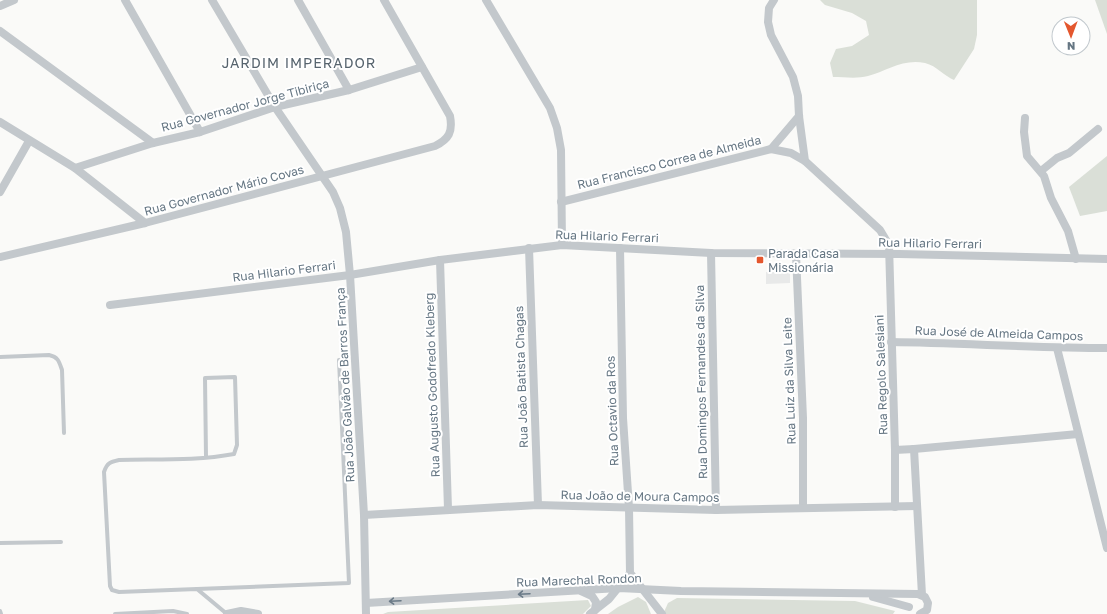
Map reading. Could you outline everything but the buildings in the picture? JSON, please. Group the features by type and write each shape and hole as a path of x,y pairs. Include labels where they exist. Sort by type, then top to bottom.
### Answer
{"street":[{"path":"0,6 14,0"},
{"path":"125,0 200,132"},
{"name":"Rua João Galvão de Barros França","path":"212,0 275,107 333,192 340,208 346,232 350,275 364,515 366,614"},
{"path":"298,0 349,90"},
{"path":"384,0 422,67"},
{"path":"486,0 550,108 558,128 561,150 562,245"},
{"path":"774,0 769,8 768,22 771,35 793,77 798,96 805,161"},
{"path":"0,31 153,142"},
{"name":"Rua Governador Jorge Tibiriça","path":"74,168 153,142 200,132 275,107 349,90 422,67"},
{"name":"Rua Governador Mário Covas","path":"0,257 145,223 435,146 444,142 450,136 452,126 450,116 422,67"},
{"path":"771,149 799,116"},
{"path":"1025,118 1024,132 1028,156 1041,171 1051,198 1068,232 1076,259"},
{"path":"0,122 74,168 145,223"},
{"path":"1041,171 1053,161 1069,153 1098,129"},
{"path":"0,192 29,140"},
{"name":"Rua Francisco Correa de Almeida","path":"561,202 771,149 791,153 805,161 880,230 889,245 890,254"},
{"name":"Rua Hilario Ferrari","path":"110,305 350,275 440,260 562,245 711,253 890,254 1107,259"},
{"name":"Rua João Batista Chagas","path":"529,248 538,505"},
{"name":"Rua Octavio da Ros","path":"620,248 622,418 629,508 630,573"},
{"name":"Rua Domingos Fernandes da Silva","path":"711,253 716,510"},
{"name":"Rua Luiz da Silva Leite","path":"796,254 803,418 803,508"},
{"name":"Rua Regolo Salesiani","path":"890,254 891,342 895,450 1078,434"},
{"name":"Rua Augusto Godofredo Kleberg","path":"440,260 448,509"},
{"name":"Rua José de Almeida Campos","path":"891,342 957,343 1057,348 1107,348"},
{"path":"1057,348 1107,548"},
{"path":"914,449 918,595"},
{"path":"895,450 895,507"},
{"name":"Rua João de Moura Campos","path":"364,515 538,505 716,510 916,506"},
{"path":"592,612 619,588 630,573 662,614"},
{"name":"Rua Marechal Rondon","path":"366,603 619,588 864,594"},
{"path":"582,591 592,596 596,602 592,612"},
{"path":"864,594 918,595 928,603 916,612"},
{"path":"864,594 916,612"},
{"path":"916,612 910,599 918,595"},
{"path":"227,614 241,611 258,614"}],"lane":[{"path":"0,357 49,355 55,357 59,361 62,370 64,433"},
{"path":"206,457 205,378 235,377 237,450 234,454 206,457 119,460 110,462 106,466 104,472 108,573 112,590 119,592 349,583 338,360"},
{"path":"0,543 61,542"},
{"path":"197,589 227,614"},
{"path":"116,614 173,611 187,614"}],"shaded area":[{"path":"820,0 977,0 977,35 974,49 954,80 929,64 917,62 902,64 864,77 833,77 830,63 836,49 852,46 869,35 866,21 852,13 825,5"},
{"path":"1095,0 1107,0 1107,34"},
{"path":"1107,156 1107,211 1080,216 1069,187"},
{"path":"790,271 790,283 766,284 766,272"},
{"path":"638,597 646,602 651,614 608,614 618,607"},
{"path":"677,598 855,601 895,611 893,614 666,614 664,612 668,603"},
{"path":"588,600 591,606 583,614 383,614 388,612"}],"place":[{"name":"Parada Casa Missionária","path":"760,260"}],"district":[{"name":"JARDIM IMPERADOR","path":"299,62"}]}
